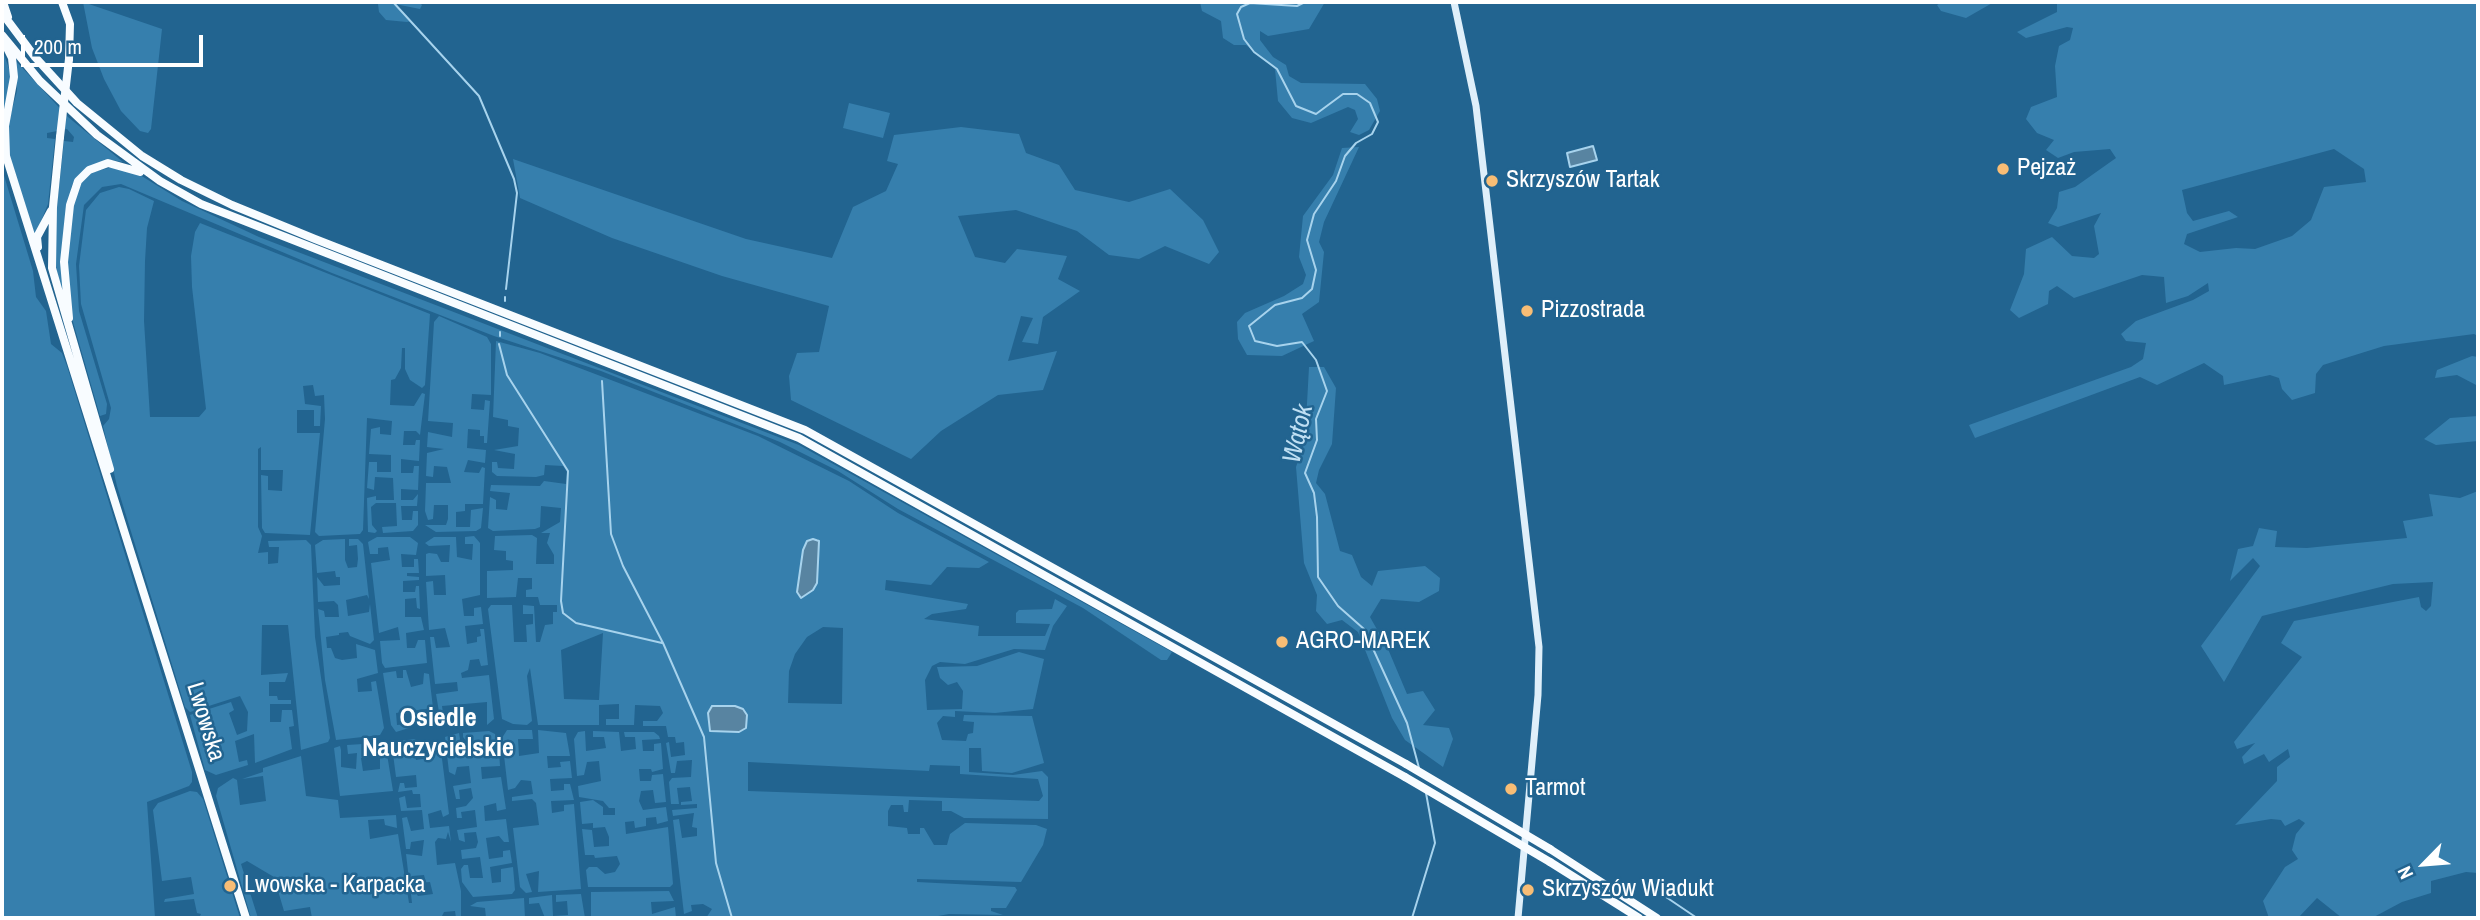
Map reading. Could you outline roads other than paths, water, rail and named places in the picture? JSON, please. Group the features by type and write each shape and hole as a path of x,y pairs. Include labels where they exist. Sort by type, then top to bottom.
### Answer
{"main road":[{"path":"3,2 16,32"},
{"path":"62,2 70,24 69,59 53,207 52,268 74,344"},
{"path":"2,13 57,82 96,120 142,156 208,194 315,239 805,430 1406,764 1550,849 1657,918"},
{"path":"2,36 66,107 97,135 160,181 201,204 799,438 1405,776 1639,918"},
{"name":"Lwowska","path":"2,36 12,58 14,77 5,148 246,918"},
{"path":"74,344 65,288 64,262 70,205 78,181 89,170 108,163 121,165 160,181"},
{"path":"40,264 37,237 53,207"},
{"name":"Lwowska","path":"74,344 127,537"}],"street":[{"path":"1454,2 1476,106 1539,646 1538,695 1518,918"}],"waterway":[{"path":"393,2 479,96 514,179 517,193 506,289"},
{"name":"Wątok","path":"1305,2 1297,6 1250,3 1241,7 1237,14 1244,39 1254,52 1277,69 1296,106 1316,114 1343,94 1357,94 1370,103 1378,122 1372,134 1356,143 1345,156 1336,181 1314,214 1307,240 1316,270 1312,289 1302,298 1275,305 1249,326 1255,341 1277,346 1302,342 1316,360 1327,391 1316,419 1317,440 1305,473 1314,493 1318,577 1338,606 1364,629 1407,723 1419,768"},
{"path":"499,344 507,375 568,471 561,601 563,613 576,623 662,643"},
{"path":"602,381 611,534 623,566 663,643 704,737 716,863 732,918"},
{"name":"Wątok","path":"1412,918 1435,843 1426,793"},
{"path":"1663,895 1697,918"}],"place":[{"name":"Pejzaż","path":"2003,169"},
{"name":"Skrzyszów Tartak","path":"1492,181"},
{"name":"Pizzostrada","path":"1527,311"},
{"name":"AGRO-MAREK","path":"1282,642"},
{"name":"Tarmot","path":"1511,789"},
{"name":"Lwowska - Karpacka","path":"230,886"},
{"name":"Skrzyszów Wiadukt","path":"1528,890"}],"district":[{"name":"Osiedle Nauczycielskie","path":"438,734"}]}
